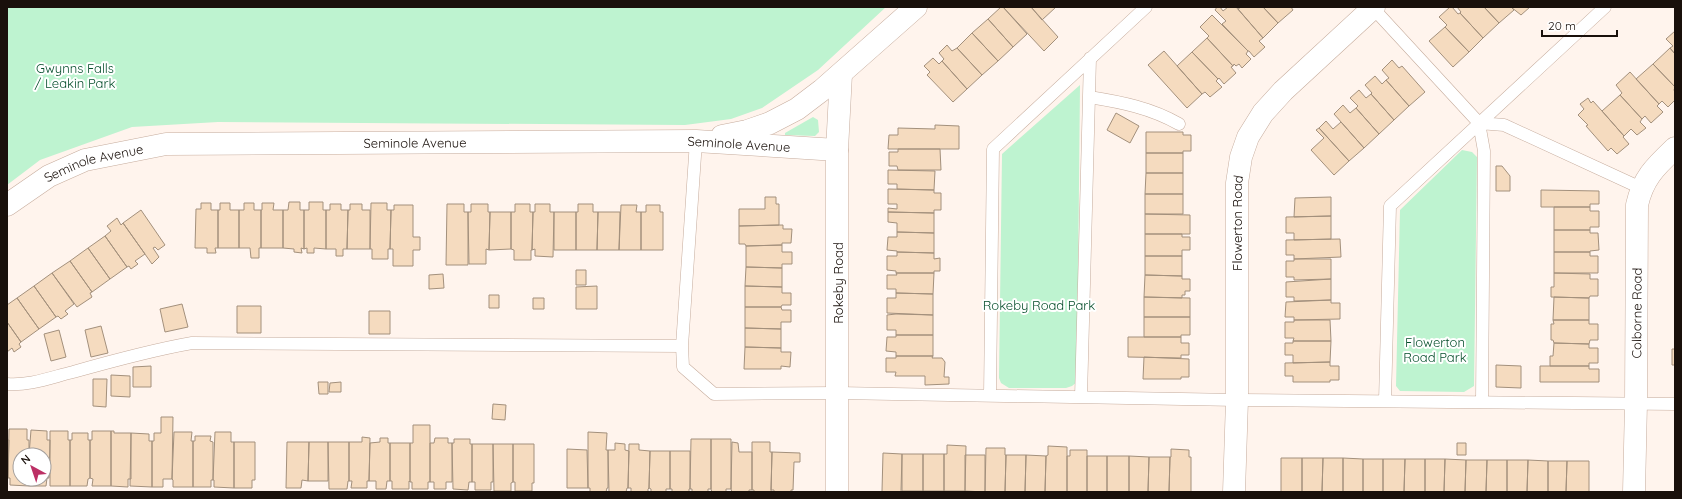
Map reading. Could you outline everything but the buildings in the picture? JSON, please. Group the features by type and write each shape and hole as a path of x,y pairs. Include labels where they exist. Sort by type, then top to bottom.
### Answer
{"street":[{"path":"696,141 747,131 797,109 841,74 916,7"},
{"name":"Flowerton Road","path":"1234,492 1237,183 1241,157 1248,137 1263,113 1284,91 1373,7"},
{"name":"Rokeby Road","path":"837,492 837,150 841,74"},
{"name":"Seminole Avenue","path":"7,205 49,176 85,160 166,144 696,141 837,150"},
{"name":"Colborne Road","path":"1634,492 1637,205 1641,188 1653,170 1675,148"}],"lane":[{"path":"990,395 992,149 1146,7"},
{"path":"1373,7 1479,123 1484,152 1482,402"},
{"path":"1385,401 1390,206 1605,7"},
{"path":"1081,397 1090,58"},
{"path":"1089,97 1135,106 1163,114 1179,124"},
{"path":"1479,123 1504,125 1641,188"},
{"path":"696,141 682,346 683,367 714,394 838,392 1236,400 1675,404"},
{"path":"7,384 14,385 38,380 166,348 192,343 682,346"}],"green space":[{"name":"Gwynns Falls / Leakin Park","path":"7,7 886,7 818,70 762,108 731,119 685,125 218,122 132,127 40,160 7,185"},
{"name":"Rokeby Road Park","path":"1080,85 1077,382 1066,388 1009,388 1001,383 999,378 1002,154"},
{"path":"813,117 818,120 819,132 815,136 785,135 785,133"},
{"name":"Flowerton Road Park","path":"1462,150 1472,152 1477,157 1474,386 1464,392 1400,391 1396,386 1400,210"}]}
